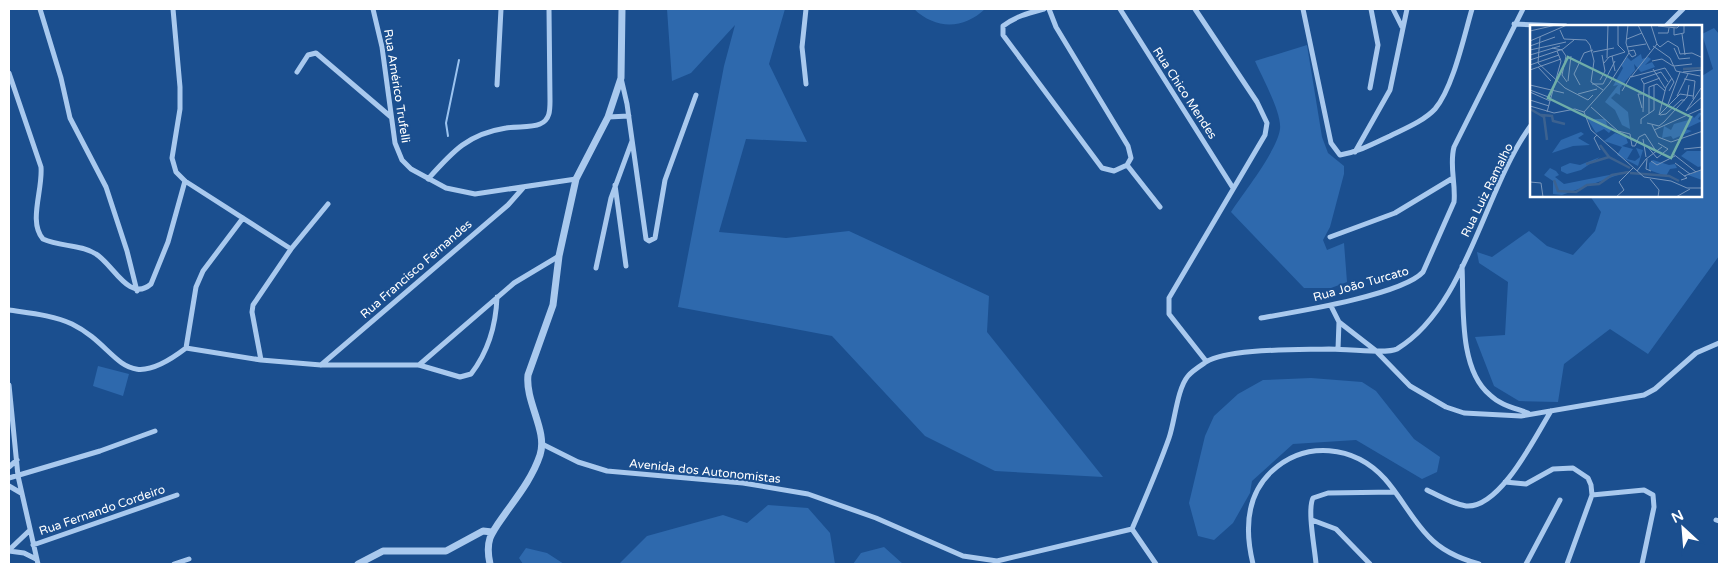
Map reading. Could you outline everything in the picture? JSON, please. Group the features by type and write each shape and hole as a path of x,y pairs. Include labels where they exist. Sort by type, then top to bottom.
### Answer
{"street":[{"path":"40,9 61,78 70,118 106,187 127,250 137,291"},
{"path":"174,9 180,87 180,109 172,158 176,172 185,181 291,249"},
{"name":"Rua Américo Trufelli","path":"372,9 382,46 395,143 402,160 428,179 446,188 475,194 576,179"},
{"path":"497,85 501,9"},
{"path":"428,179 462,144 479,134 515,126 534,126 546,119 550,112 549,9"},
{"path":"622,9 621,78 629,116 646,239 651,241 655,238 665,180 696,95"},
{"path":"806,9 802,47 806,84"},
{"path":"1044,9 1019,15 1003,26 1003,35 1102,168 1114,171 1128,165 1131,158 1128,146 1056,27 1049,9"},
{"name":"Rua Chico Mendes","path":"1120,9 1233,188"},
{"path":"1195,9 1257,102 1267,123 1265,135 1169,298 1169,314 1206,361"},
{"path":"1303,9 1331,143 1340,155 1354,153 1407,128 1435,109 1452,71 1472,9"},
{"path":"1370,88 1378,45 1371,9"},
{"path":"1393,9 1402,27"},
{"path":"1354,153 1390,90 1407,9"},
{"name":"Rua João Turcato","path":"1261,318 1331,306 1401,285 1419,277 1428,266 1450,216 1454,202 1451,164 1454,147 1523,9"},
{"path":"1667,25 1683,9"},
{"path":"1514,24 1540,25"},
{"path":"297,72 308,55 316,53 391,117"},
{"path":"9,73 41,167 42,180 35,217 39,234 51,242 75,246 96,253 109,264 124,283 137,291"},
{"path":"490,564 488,553 492,532 524,487 538,459 542,444 527,386 533,360 553,305 559,256 576,179 608,117 621,78"},
{"path":"608,117 629,116"},
{"name":"Rua Luiz Ramalho","path":"1375,350 1395,351 1412,338 1431,318 1462,265 1511,159 1530,127"},
{"path":"596,268 615,185 632,140"},
{"path":"1128,165 1160,207"},
{"path":"1330,237 1395,212 1453,178"},
{"path":"137,291 151,284 168,242 185,181"},
{"path":"615,185 626,266"},
{"name":"Rua Francisco Fernandes","path":"321,366 508,205 524,187"},
{"path":"262,360 252,312 254,305 291,249 328,204"},
{"path":"186,348 196,287 203,271 243,218"},
{"path":"419,365 514,283 559,256"},
{"name":"Rua Luiz Ramalho","path":"1462,265 1466,348 1475,377 1489,395 1501,403 1530,414"},
{"path":"9,310 34,313 72,324 85,332 117,361 136,370 163,364 186,348 262,360 321,366 419,365 460,377 471,374 483,355 493,330 497,297"},
{"path":"1331,306 1339,322 1375,350 1410,386 1446,407 1464,413 1520,416 1644,396 1655,389 1696,353 1719,343"},
{"path":"1338,349 1339,322"},
{"path":"1156,564 1132,529 1169,436 1187,377 1206,361 1229,354 1338,349 1375,350"},
{"path":"9,385 18,476 37,562"},
{"path":"1427,490 1457,503 1476,505 1485,502 1505,482 1551,412"},
{"path":"9,478 100,451 155,431"},
{"name":"Avenida dos Autonomistas","path":"542,444 578,462 607,471 743,483 808,494 868,514 963,556 979,560 1005,559 1132,529"},
{"path":"1253,564 1249,548 1249,511 1260,483 1285,460 1305,452 1322,449 1342,452 1366,462 1395,492 1430,538 1457,557 1479,564"},
{"path":"9,467 17,460"},
{"path":"1505,482 1526,484 1553,469 1573,468 1588,478 1592,496 1567,564"},
{"path":"9,486 21,493"},
{"path":"1316,564 1312,501 1316,496 1328,492 1362,490 1395,492"},
{"path":"1592,496 1644,490 1653,495 1654,507 1642,564"},
{"name":"Rua Fernando Cordeiro","path":"33,545 177,495"},
{"path":"1526,564 1560,500"},
{"path":"1312,520 1336,529 1370,564"},
{"path":"9,550 30,530"},
{"path":"358,564 383,551 446,551 483,531 492,532"},
{"path":"9,550 24,553 37,562"},
{"path":"174,564 189,560"}],"shaded area":[{"path":"667,9 785,9 769,64 807,142 746,139 719,232 786,238 849,231 989,296 987,332 1103,477 995,471 925,436 832,336 678,307 724,66 735,25 691,73 672,81"},
{"path":"914,9 985,9 977,16 968,20 959,23 941,24 931,21"},
{"path":"1714,28 1719,34 1719,256 1648,354 1610,329 1564,364 1558,402 1519,401 1494,386 1475,337 1505,335 1508,282 1479,263 1477,252 1492,257 1529,231 1547,246 1573,255 1595,231 1601,212 1591,198 1703,198 1703,75 1713,69 1703,34"},
{"path":"1307,45 1322,137 1328,153 1344,166 1344,174 1330,227 1323,240 1327,250 1344,243 1347,282 1331,288 1304,288 1231,212 1267,160 1278,138 1280,129 1275,105 1255,61"},
{"path":"98,366 129,374 123,396 93,386"},
{"path":"1311,378 1362,382 1376,391 1414,439 1440,457 1437,472 1422,479 1356,440 1293,444 1252,481 1250,493 1233,523 1214,540 1198,536 1189,503 1205,436 1214,416 1238,394 1263,380"},
{"path":"768,505 808,508 830,533 835,564 619,564 647,536 723,515 747,523"},
{"path":"884,547 903,564 853,564 861,553"},
{"path":"526,548 547,553 564,564 523,564 519,558"}],"waterway":[{"path":"448,136 446,123 459,60"}]}
